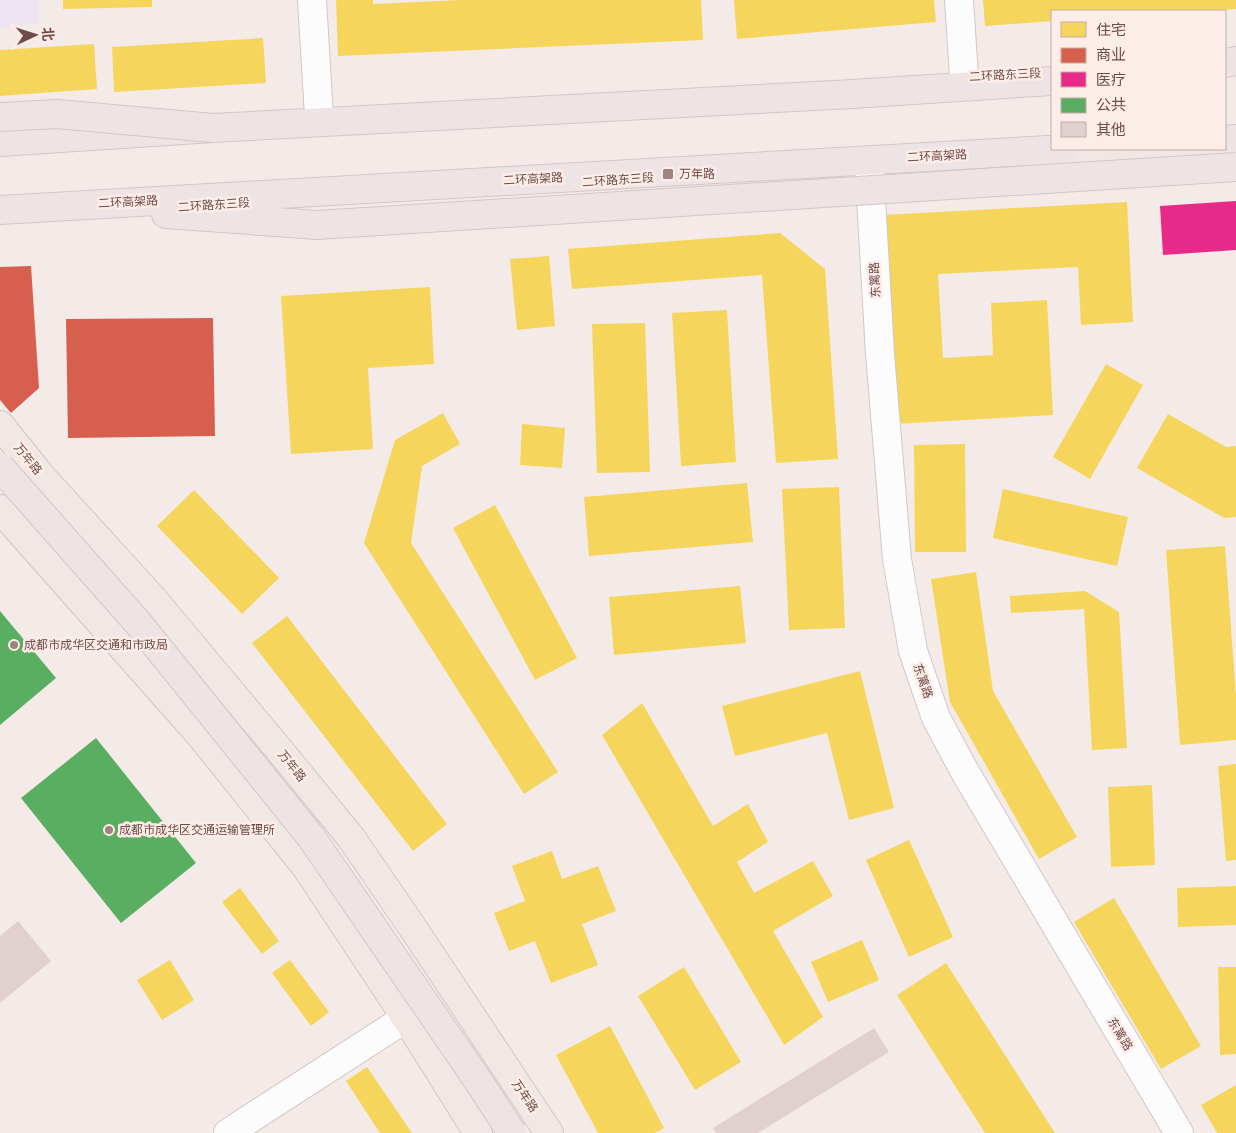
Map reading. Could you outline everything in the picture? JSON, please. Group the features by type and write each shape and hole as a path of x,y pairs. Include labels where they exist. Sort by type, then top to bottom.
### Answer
{"highway":[{"path":"0,142 213,128 832,95 1051,81"},
{"path":"0,117 57,114 213,128"},
{"name":"二环高架路","path":"0,210 1051,150"},
{"path":"122,211 317,225 1236,167"},
{"path":"0,466 138,623 311,837 512,1133"}],"main road":[{"name":"二环路东三段","path":"0,132 319,116 1051,73"},
{"name":"二环路东三段","path":"0,218 869,164 1236,151"},
{"name":"万年路","path":"0,425 41,476 154,600 352,839 543,1123"},
{"path":"0,509 201,736 306,867 406,1018 478,1133"},
{"path":"482,1133 481,1122 484,1109 493,1098 501,1096 520,1098 528,1103 543,1123"}],"street":[{"path":"312,0 319,116"},
{"path":"959,0 964,77"},
{"name":"东篱路","path":"869,164 880,354 897,559 913,651 936,718 965,772 1179,1133"},
{"path":"228,1133 406,1018"}],"shaded area":[{"path":"0,0 39,0 39,23 0,29"}],"building: 住宅":[{"path":"63,0 152,0 152,7 63,9"},
{"path":"336,0 373,0 373,4 460,0 701,0 703,40 338,56"},
{"path":"734,0 934,0 936,22 737,39"},
{"path":"983,0 1236,0 1236,9 1221,10 1051,10 1051,21 985,26"},
{"path":"263,38 266,83 114,92 112,47"},
{"path":"94,44 97,89 0,96 0,50"},
{"path":"1127,202 1133,322 1081,325 1078,267 938,274 943,358 993,355 991,303 1047,300 1053,415 894,424 883,215"},
{"path":"780,233 825,269 838,459 776,463 762,275 572,289 568,249"},
{"path":"549,256 555,326 517,330 510,259"},
{"path":"430,287 434,364 368,368 373,449 291,454 281,296"},
{"path":"727,310 736,462 681,466 672,313"},
{"path":"645,323 650,472 597,473 592,324"},
{"path":"1106,364 1143,385 1090,479 1053,457"},
{"path":"443,413 460,444 422,466 411,543 558,772 524,794 364,543 395,440"},
{"path":"1168,414 1226,447 1236,446 1236,517 1224,518 1137,468"},
{"path":"522,424 565,428 562,468 520,465"},
{"path":"965,444 966,552 915,552 914,445"},
{"path":"747,483 753,542 589,556 584,497"},
{"path":"839,487 845,628 789,630 782,489"},
{"path":"1003,489 1128,517 1117,566 993,538"},
{"path":"194,490 279,578 242,614 157,526"},
{"path":"495,505 577,658 535,680 453,528"},
{"path":"1225,546 1236,696 1236,740 1180,745 1166,550"},
{"path":"976,572 993,691 1077,837 1039,859 950,702 931,579"},
{"path":"740,586 746,643 614,655 609,597"},
{"path":"1085,591 1119,612 1127,748 1092,750 1084,609 1011,613 1010,596"},
{"path":"287,616 447,824 413,851 252,643"},
{"path":"860,671 894,808 849,820 827,733 735,756 722,706"},
{"path":"642,703 713,826 748,804 768,842 737,862 754,893 813,861 833,896 773,931 823,1017 784,1045 602,735"},
{"path":"1236,764 1236,860 1226,861 1218,766"},
{"path":"1152,785 1155,865 1111,867 1108,787"},
{"path":"909,840 953,937 909,957 866,860"},
{"path":"552,851 562,879 598,866 616,911 582,924 598,965 551,983 535,941 509,951 494,913 525,901 512,866"},
{"path":"1236,886 1236,925 1178,927 1177,888"},
{"path":"240,888 279,941 262,954 222,902"},
{"path":"1114,898 1201,1046 1161,1069 1074,922"},
{"path":"862,940 879,980 828,1002 811,962"},
{"path":"170,960 194,1000 162,1020 137,980"},
{"path":"290,960 329,1012 311,1026 272,973"},
{"path":"946,963 1055,1133 985,1133 897,995"},
{"path":"684,967 741,1062 695,1090 638,996"},
{"path":"1218,967 1236,967 1236,1054 1220,1055"},
{"path":"610,1026 664,1128 655,1133 598,1133 556,1055"},
{"path":"367,1067 412,1133 380,1133 346,1081"},
{"path":"1236,1085 1236,1133 1217,1133 1201,1105"}],"building: 商业":[{"path":"31,266 39,388 11,413 0,400 0,267"},
{"path":"213,318 215,436 68,438 66,319"}],"building: 医疗":[{"path":"1236,201 1236,250 1163,255 1160,206"}],"building: 公共":[{"name":"成都市成华区交通和市政局","path":"0,611 56,678 0,725"},
{"name":"成都市成华区交通运输管理所","path":"96,738 196,863 121,923 21,798"}],"building: 其他":[{"path":"18,921 51,961 0,1003 0,936"},
{"path":"874,1028 889,1052 758,1133 716,1133 713,1128"}],"place":[{"name":"万年路","path":"668,174"},
{"name":"成都市成华区交通和市政局","path":"14,645"},
{"name":"成都市成华区交通运输管理所","path":"109,830"}]}
